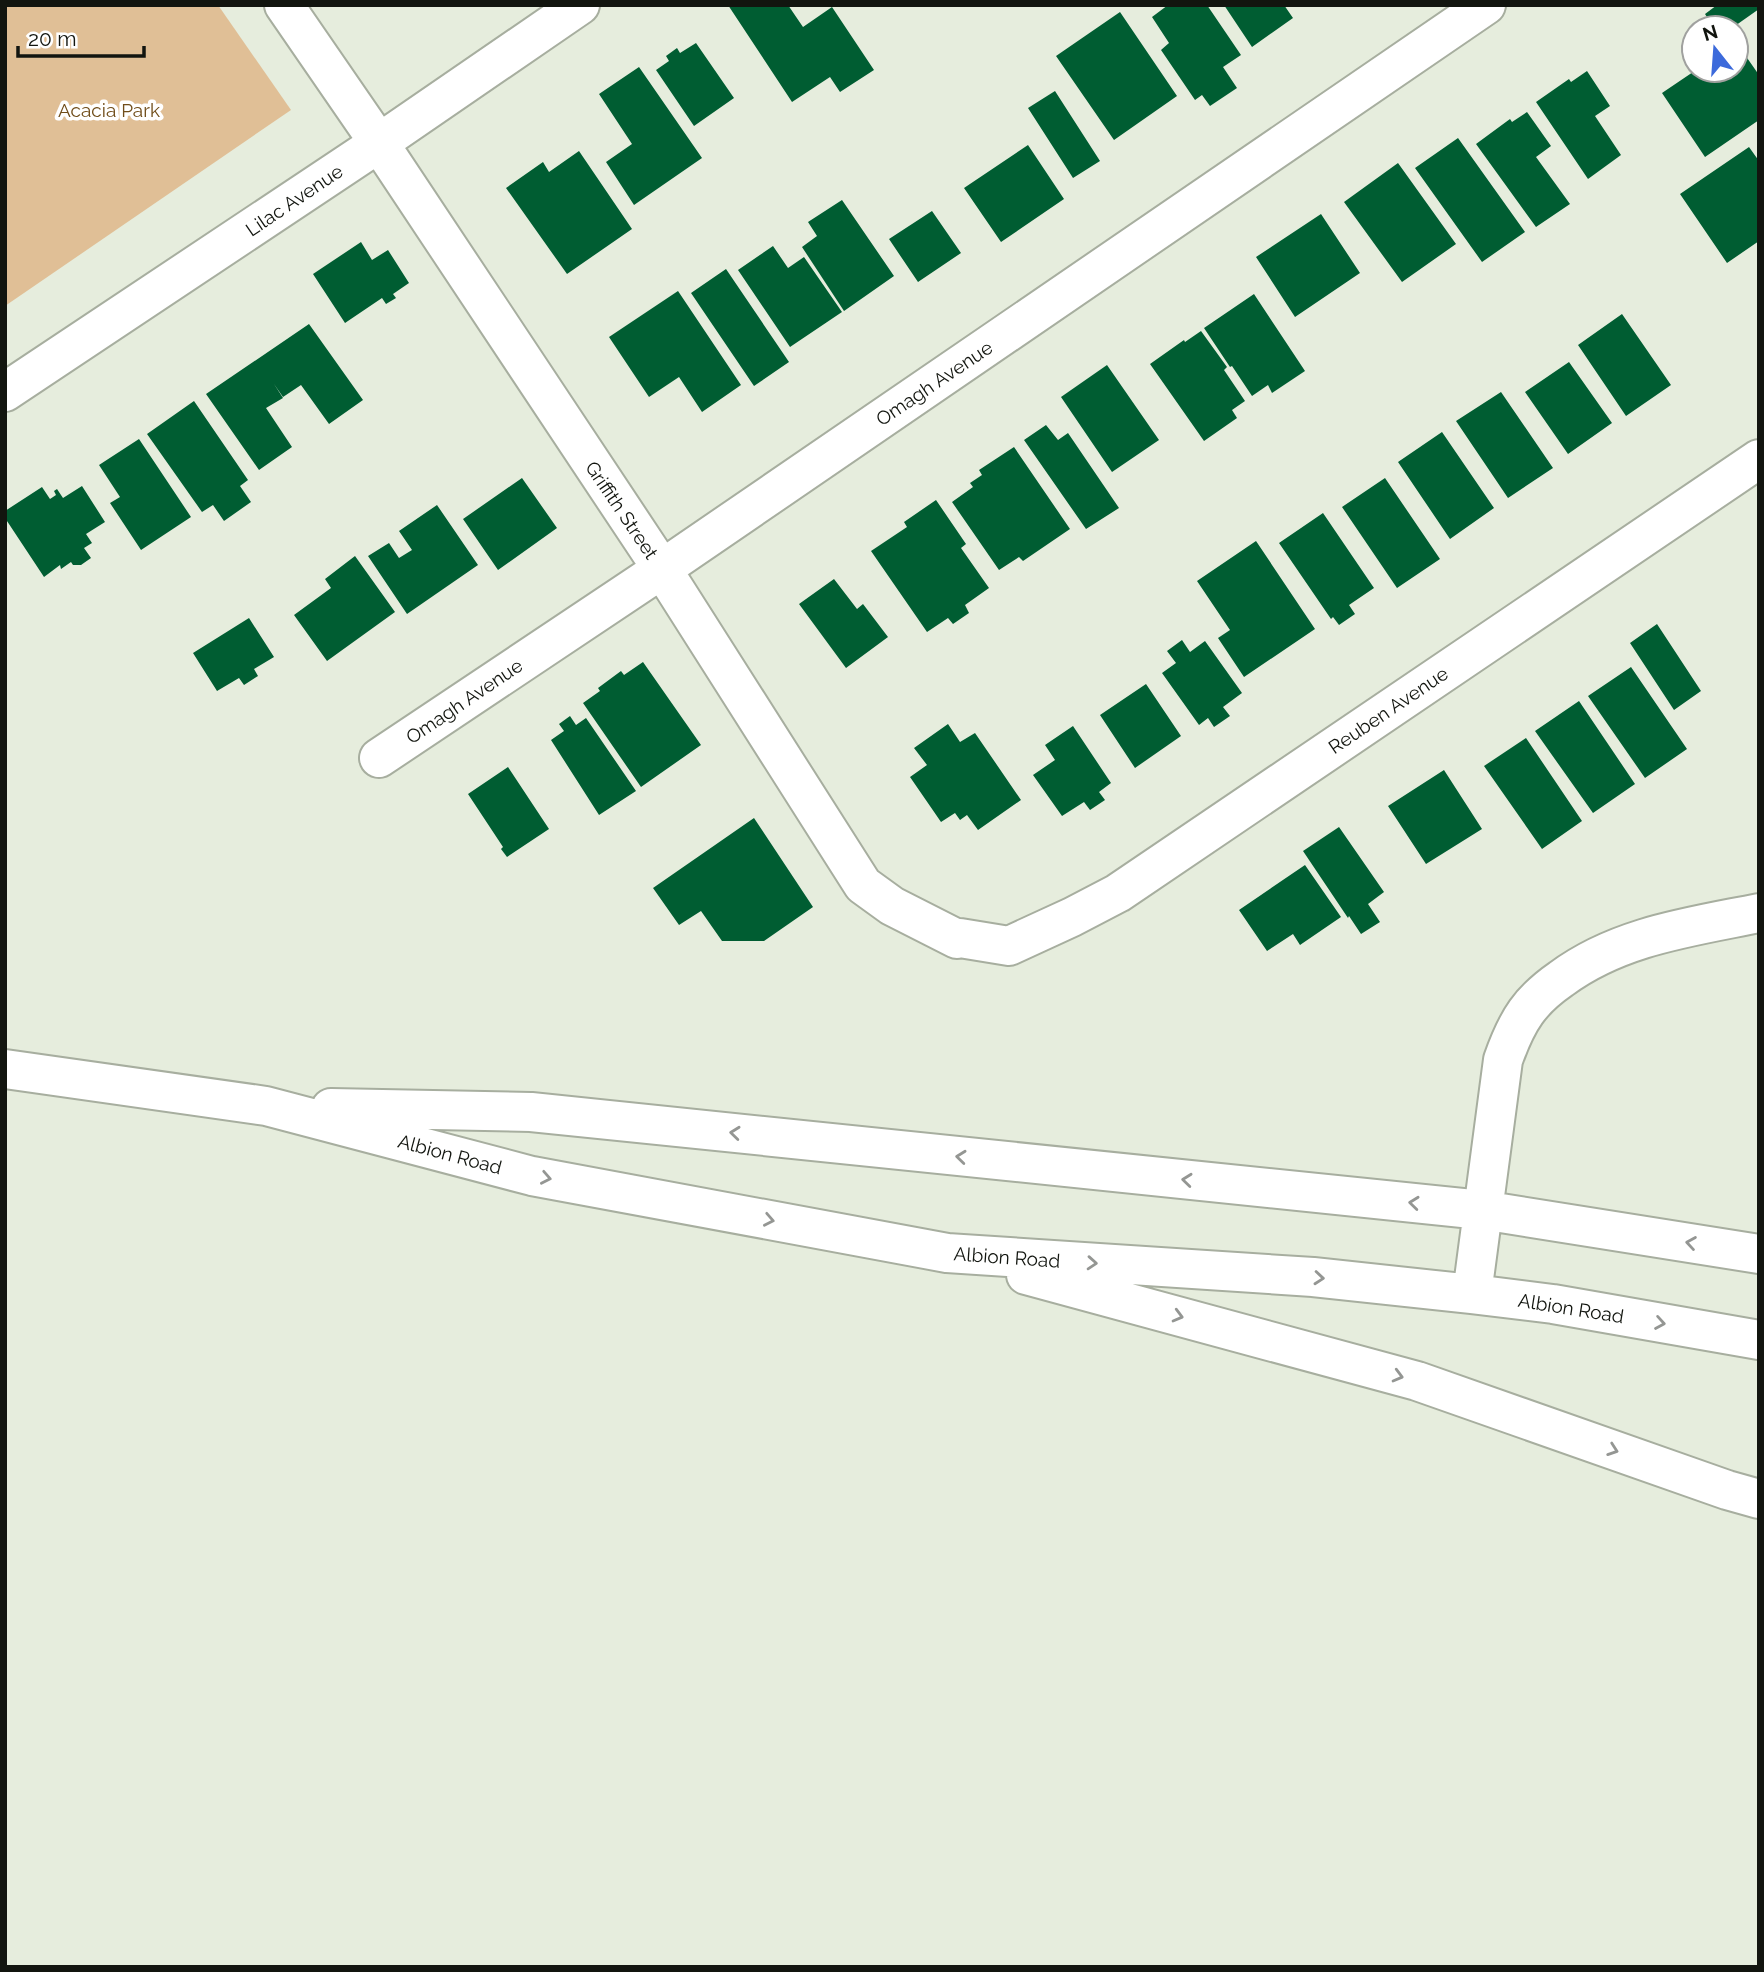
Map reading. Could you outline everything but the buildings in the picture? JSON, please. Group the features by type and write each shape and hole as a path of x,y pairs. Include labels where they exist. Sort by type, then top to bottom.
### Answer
{"main road":[{"name":"Griffith Street","path":"284,5 662,569 863,885 892,906 957,939 1009,946"},
{"name":"Lilac Avenue","path":"5,391 379,143 580,5"},
{"name":"Omagh Avenue","path":"379,758 662,569 1486,5"},
{"name":"Reuben Avenue","path":"1009,946 1118,893 1759,459"},
{"path":"1472,1294 1503,1060 1527,1011 1542,993 1576,968 1616,947 1660,934 1759,913"},
{"name":"Albion Road","path":"5,1069 266,1107 532,1176 947,1253 1313,1277 1472,1294 1553,1304 1759,1340"},
{"name":"Albion Road","path":"266,1107 531,1112 1482,1210 1759,1254"},
{"path":"947,1253 1417,1381 1759,1499"}],"green space":[{"name":"Acacia Park","path":"5,5 218,5 291,110 5,306"}]}
